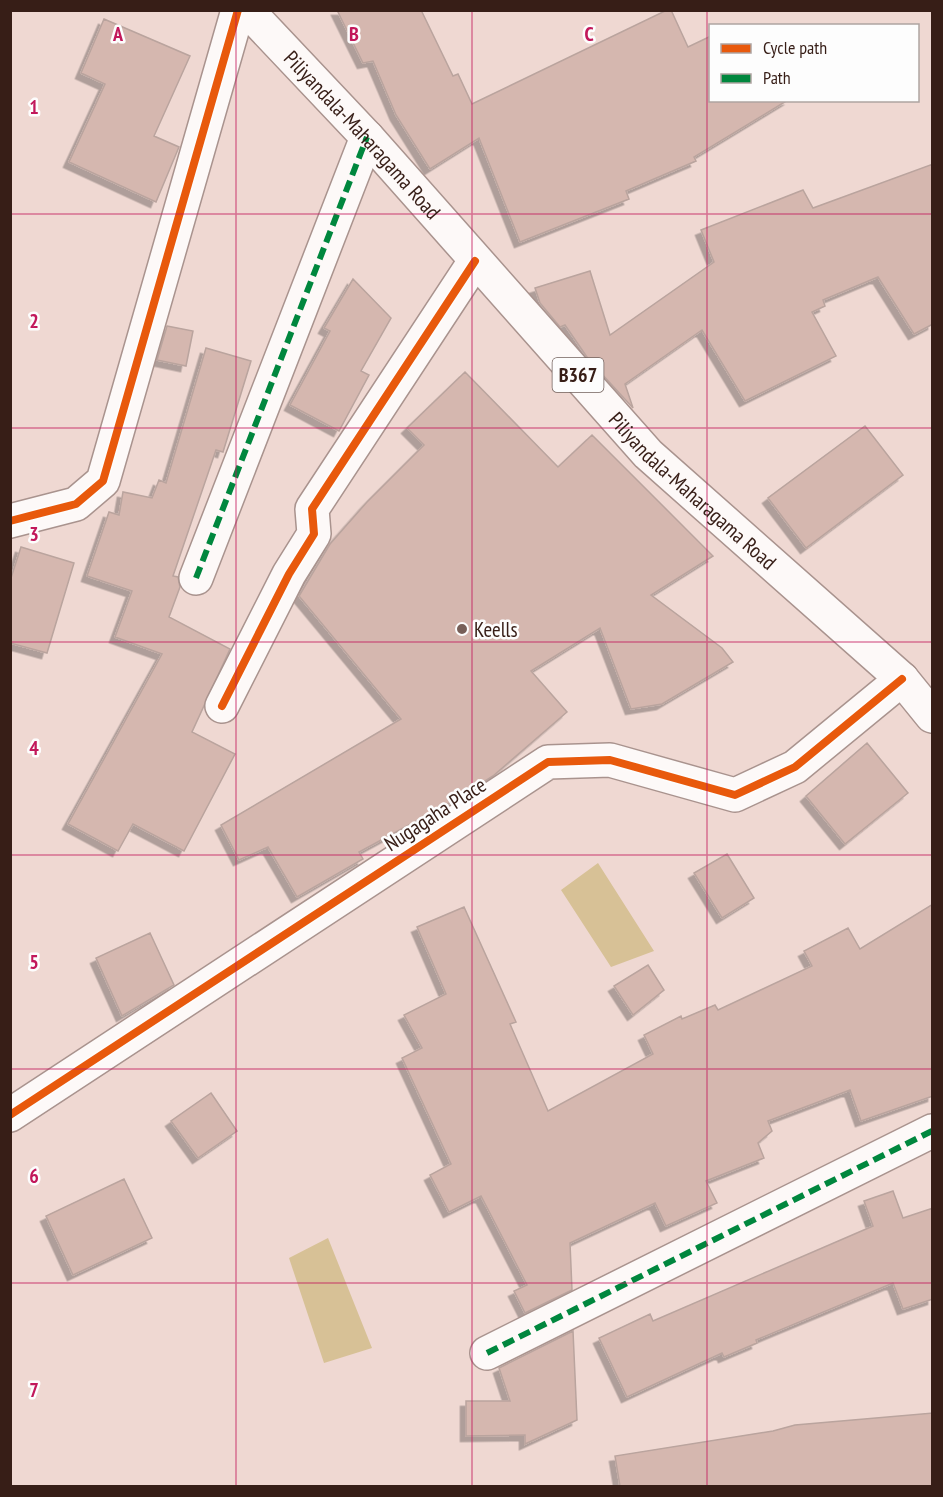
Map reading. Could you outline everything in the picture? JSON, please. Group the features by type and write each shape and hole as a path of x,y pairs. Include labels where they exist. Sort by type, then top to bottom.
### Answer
{"street":[{"path":"10,522 76,504 103,481 238,10"},
{"name":"Piliyandala-Maharagama Road","path":"247,10 367,137 648,454 902,679 933,716"},
{"path":"196,578 367,137"},
{"path":"222,706 289,574 314,534 312,509 475,261"},
{"name":"Nugagaha Place","path":"10,1115 548,762 610,760 735,795 795,767 902,679"},
{"path":"487,1353 933,1131"}],"shaded area":[{"path":"598,863 654,951 611,967 561,890"},
{"path":"328,1238 372,1348 324,1363 289,1258"}],"building":[{"path":"337,10 421,10 453,76 458,74 472,104 671,10 688,47 709,37 709,102 785,102 694,157 696,161 626,191 629,199 520,242 479,138 430,169 396,115 373,61 363,63"},
{"path":"104,19 190,56 154,136 179,147 156,202 69,162 105,84 81,73"},
{"path":"933,164 933,324 914,334 878,277 823,300 825,306 812,312 836,356 745,401 702,330 625,384 633,408 589,360 565,325 560,327 540,303 535,288 590,271 610,335 714,262 701,230 803,190 813,208"},
{"path":"353,279 391,318 361,371 369,375 339,431 290,405 330,331 324,328"},
{"path":"167,326 193,331 186,366 157,360"},
{"path":"206,348 251,361 223,452 216,450 173,576 178,577 180,587 169,617 230,649 192,732 235,754 184,851 133,824 118,851 68,824 162,654 115,637 132,591 87,576 109,512 119,515 123,492 152,498 159,480 166,483"},
{"path":"465,372 558,467 592,435 713,556 651,595 722,648 733,662 662,704 631,709 600,628 531,671 567,712 493,776 455,800 359,852 363,859 297,897 268,847 239,860 221,825 401,719 299,596 330,544 367,502 424,445 407,428"},
{"path":"865,426 903,475 806,548 768,498"},
{"path":"21,547 74,563 47,653 10,643 10,581"},
{"path":"867,743 908,793 845,844 806,796"},
{"path":"727,854 754,898 722,918 694,873"},
{"path":"933,904 933,1096 861,1121 850,1090 768,1121 772,1131 758,1143 764,1158 706,1181 717,1203 666,1226 655,1203 570,1243 572,1290 525,1313 514,1291 527,1285 481,1196 449,1212 430,1175 451,1164 402,1058 422,1048 404,1015 446,994 417,927 464,907 516,1022 510,1024 548,1111 653,1054 644,1035 681,1016 682,1019 715,1005 718,1010 812,966 804,951 848,928 860,949"},
{"path":"150,933 174,985 122,1016 96,958"},
{"path":"648,965 664,990 633,1015 614,986"},
{"path":"211,1093 237,1131 198,1158 171,1121"},
{"path":"124,1179 152,1238 73,1275 46,1216"},
{"path":"893,1191 903,1218 933,1208 933,1299 903,1309 893,1283 756,1340 757,1343 724,1357 722,1353 627,1397 599,1338 650,1314 653,1321 873,1226 864,1201"},
{"path":"573,1331 577,1420 525,1444 525,1435 466,1436 466,1401 510,1401 499,1368"},
{"path":"933,1413 933,1486 620,1486 615,1456 773,1431 795,1425"}],"marked path":[{"path":"196,578 367,137"},
{"path":"487,1353 932,1131"}],"cycle path":[{"path":"10,521 76,504 103,481 238,10"},
{"path":"222,706 289,574 314,534 312,509 475,261"},
{"path":"10,1115 548,762 610,760 735,795 795,767 902,679"}],"place":[{"name":"Keells","path":"462,629"}]}
